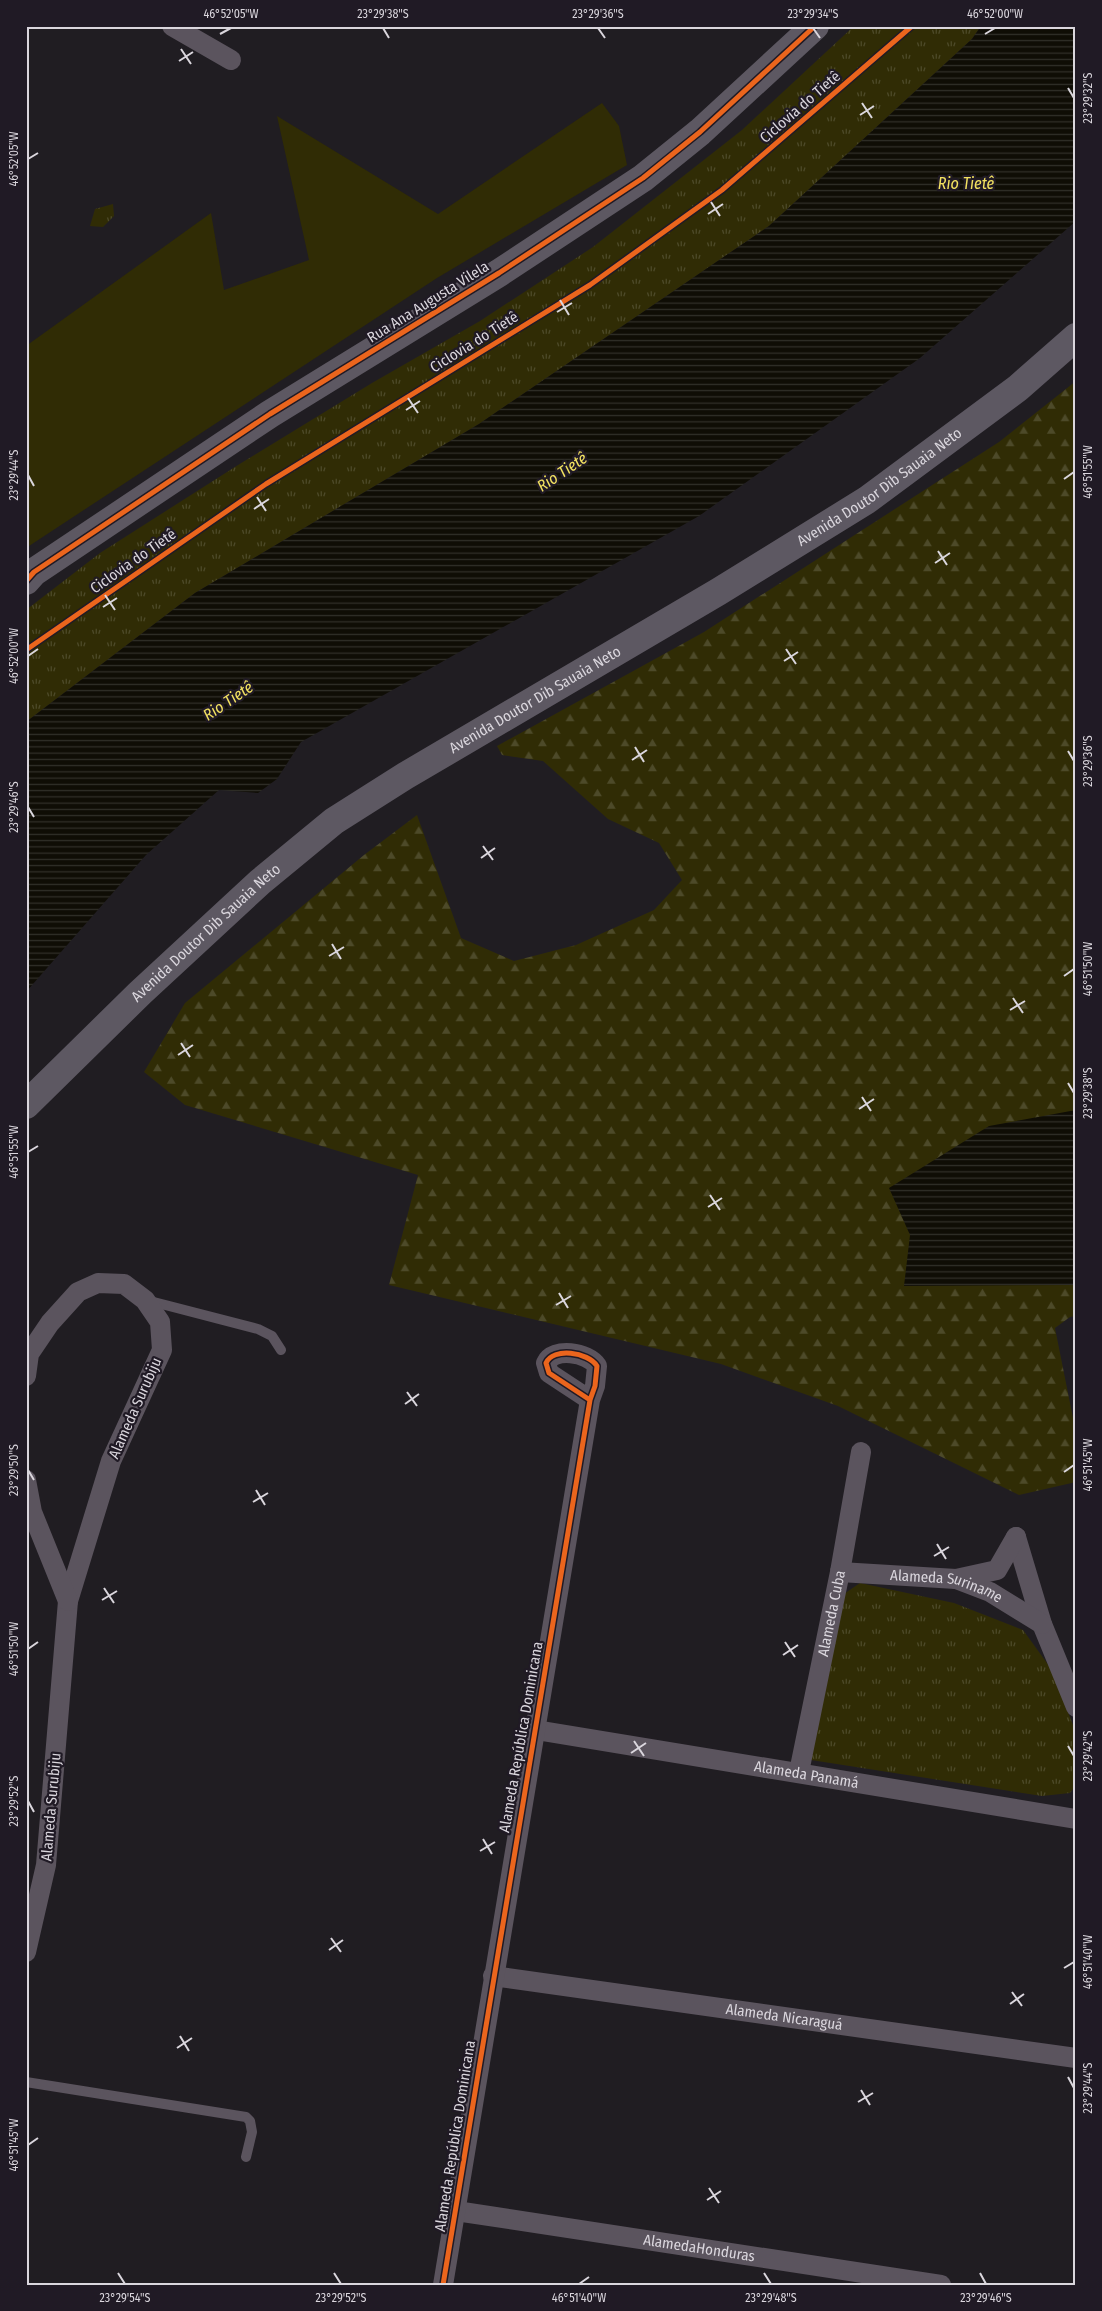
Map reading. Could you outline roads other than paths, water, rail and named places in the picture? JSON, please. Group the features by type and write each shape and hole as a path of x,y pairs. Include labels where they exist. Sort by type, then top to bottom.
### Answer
{"main road":[{"name":"Rua Ana Augusta Vilela","path":"29,576 270,414 499,273 643,178 700,132 815,26"},
{"name":"Avenida Doutor Dib Sauaia Neto","path":"26,1105 140,993 260,882 334,822 405,776 693,607 867,500 1018,388 1076,337"}],"street":[{"path":"172,26 231,60"},
{"name":"Alameda Surubiju","path":"26,1376 29,1354 50,1323 78,1292 98,1283 124,1284 145,1300 160,1322 162,1350 111,1461 68,1601 46,1865 26,1952"},
{"name":"Alameda República Dominicana","path":"443,2285 590,1400"},
{"name":"Alameda Cuba","path":"799,1772 840,1572 861,1452"},
{"name":"Alameda Surubiju","path":"26,1480 32,1512 68,1601"},
{"path":"956,1579 997,1570 1016,1537 1042,1624 1076,1707"},
{"name":"Alameda Suriname","path":"840,1572 956,1579 990,1592 1042,1624"},
{"name":"Alameda Panamá","path":"536,1730 1076,1819"},
{"name":"Alameda Nicaraguá","path":"493,1976 1076,2058"},
{"name":"AlamedaHonduras","path":"456,2211 941,2285"}],"lane":[{"path":"145,1300 258,1329 272,1336 281,1350"},
{"path":"26,2082 246,2118 250,2121 252,2132 246,2157"}],"water":[{"name":"Rio Tietê","path":"981,26 1076,26 1076,221 920,358 699,516 301,742 277,779 258,793 219,790 146,855 26,992 26,722 195,593 479,424 769,226 972,39"},
{"path":"1076,1110 1076,1285 904,1286 910,1235 889,1188 989,1126"}]}
